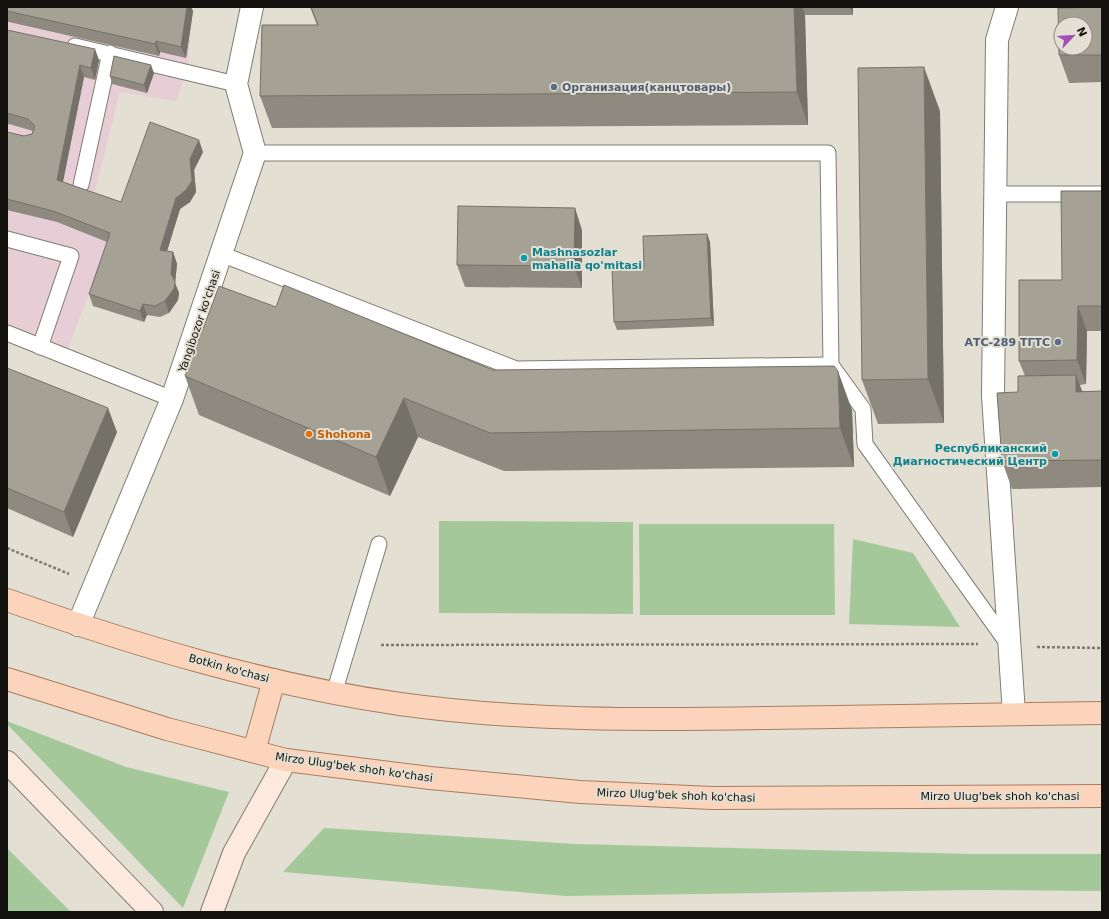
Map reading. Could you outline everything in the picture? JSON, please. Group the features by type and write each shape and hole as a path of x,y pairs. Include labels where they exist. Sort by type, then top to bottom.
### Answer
{"main road":[{"name":"Botkin ko'chasi","path":"7,600 78,625 274,680 254,750"},
{"path":"7,679 160,727 254,750"},
{"path":"274,680 334,693 402,704 501,714 598,719 1102,713"},
{"name":"Mirzo Ulug'bek shoh ko'chasi","path":"254,750 286,760 438,779 580,792 704,798 1102,796"}],"street":[{"path":"252,7 236,84 255,153"},
{"path":"1007,7 997,40 995,194 1008,644 1014,714"},
{"name":"Yangibozor ko'chasi","path":"78,625 172,399 255,153"},
{"path":"212,912 234,853 286,760"},
{"path":"7,762 152,912"}],"lane":[{"path":"58,42 110,53 236,84"},
{"path":"81,185 110,53"},
{"path":"255,153 828,153 831,365 863,409 865,444 1008,644"},
{"path":"995,194 1102,194"},
{"path":"7,239 70,256 40,346"},
{"path":"221,254 516,369 831,365"},
{"path":"7,333 172,399"},
{"path":"334,693 379,544"}],"path":[{"path":"7,548 95,584"},
{"path":"381,645 1008,644 1040,647 1102,648"}],"shaded area":[{"path":"7,7 179,7 193,11 188,62 177,101 120,92 93,199 109,241 65,356 7,333"}],"green space":[{"path":"439,521 633,522 633,614 439,613"},
{"path":"639,524 834,524 835,615 640,615"},
{"path":"853,539 913,553 960,627 849,624"},
{"path":"7,721 126,767 229,792 183,908 7,724"},
{"path":"324,828 576,844 972,854 1102,854 1102,891 974,890 566,896 283,872"},
{"path":"7,848 71,912 7,912"}],"building":[{"path":"7,7 187,7 181,47 156,41 155,44 7,11"},
{"path":"311,7 794,7 797,92 260,96 262,25 318,25"},
{"path":"1102,7 1102,55 1093,55 1093,16 1058,16 1058,8"},
{"path":"7,30 95,49 91,68 80,65 57,180 121,202 150,122 199,140 190,159 192,181 186,190 176,198 160,250 173,252 171,274 175,281 174,289 165,301 155,306 143,304 140,311 89,294 110,233 53,211 7,199 7,132 24,136 32,134 35,126 28,119 7,113"},
{"path":"114,56 151,65 144,85 110,76"},
{"path":"924,67 928,379 862,380 858,68"},
{"path":"1061,191 1102,191 1102,306 1078,306 1077,360 1019,361 1019,280 1062,280"},
{"path":"458,206 575,208 574,266 457,265"},
{"path":"707,234 711,318 614,322 612,268 644,267 643,236"},
{"path":"284,285 493,370 834,366 838,371 840,428 490,433 404,398 376,457 185,376 219,286 276,307"},
{"path":"7,368 108,408 64,512 7,488"},
{"path":"1076,375 1076,392 1102,391 1102,460 1002,461 997,393 1018,392 1018,376"}],"place":[{"name":"Организация(канцтовары)","path":"554,87"},
{"name":"Mashnasozlar mahalla qo'mitasi","path":"524,258"},
{"name":"АТС-289 ТГТС","path":"1058,342"},
{"name":"Shohona","path":"309,434"},
{"name":"Республиканский Диагностический Центр","path":"1055,454"}]}
